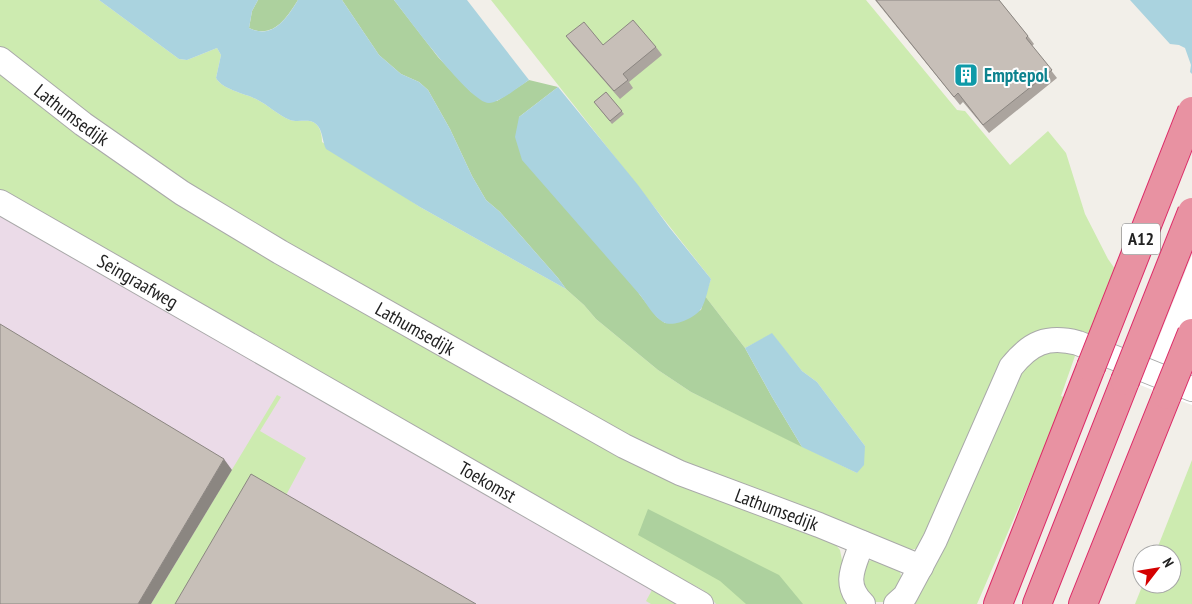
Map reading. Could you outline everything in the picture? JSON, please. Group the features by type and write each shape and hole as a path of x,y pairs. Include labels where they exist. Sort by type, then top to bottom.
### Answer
{"highway":[{"name":"A12","path":"998,604 1192,111"},
{"name":"A12","path":"1037,604 1192,212"},
{"path":"1083,604 1180,392 1192,333"}],"street":[{"name":"Lathumsedijk","path":"0,59 83,124 182,192 280,252 607,436 680,473 922,566"},
{"name":"Seingraafweg","path":"0,202 276,361"},
{"path":"896,604 905,596 935,540 1010,367 1030,348 1040,342 1052,339 1078,343 1180,392"},
{"name":"Toekomst","path":"276,361 701,604"},
{"path":"862,542 850,576 852,590 863,604"}],"shaded area":[{"path":"0,110 834,604 0,604"}],"green space":[{"path":"0,0 99,0 179,59 187,60 217,48 221,55 216,78 224,86 256,99 290,120 313,122 319,128 322,142 420,207 566,289 596,319 658,370 691,392 857,473 865,446 817,382 802,371 772,334 745,348 705,296 711,279 491,0 866,0 957,110 965,111 1010,165 1048,131 1066,153 1085,214 1115,269 1086,342 1041,337 924,545 906,551 689,471 257,233 128,149 0,50"},
{"path":"258,0 298,0 289,14 278,25 272,29 258,31 249,28 252,11"},
{"path":"342,0 394,0 438,57 471,92 497,101 529,80 558,87 519,117 657,317 665,323 701,310 705,296 745,348 802,447 691,392 658,370 596,319 566,289 500,212 486,200 428,90 419,82 401,74 379,55"},
{"path":"0,62 200,210 835,544 840,550 848,591 855,604 716,604 703,590 607,539 0,192"},
{"path":"1044,346 1076,353 1061,396 1066,398 977,604 908,604 1012,376"},
{"path":"277,395 281,397 260,431 306,458 284,499 188,604 151,604"},
{"path":"1192,460 1192,604 1135,604 1139,594 1182,594 1182,544 1159,544"},
{"path":"648,509 779,575 803,604 746,604 720,581 638,535"},
{"path":"874,559 899,569 903,582 887,602 873,602 867,599 859,573 867,562"},
{"path":"652,590 678,604 651,604 646,601"}],"water":[{"path":"99,0 258,0 252,11 249,28 265,31 272,29 284,20 298,0 342,0 379,55 401,74 419,82 428,90 486,200 500,212 566,289 420,207 326,149 320,129 313,122 290,120 256,99 224,86 216,78 221,55 217,48 187,60 179,59"},
{"path":"394,0 467,0 529,80 493,102 489,103 480,99 454,75"},
{"path":"1130,0 1192,0 1192,74 1185,48 1170,44"},
{"path":"558,87 711,279 701,309 689,319 667,324 656,317 640,295 522,160 515,137 519,117"},
{"path":"772,333 802,371 817,382 865,446 864,465 857,473 802,447 745,348"}],"pier":[{"path":"1192,255 1192,405 1140,385"}],"building":[{"name":"Emptepol","path":"876,0 999,0 1052,70 983,125 958,93 954,97"},
{"path":"633,20 656,47 623,74 628,80 614,91 566,36 584,22 603,45"},
{"path":"606,92 622,111 610,121 594,102"},
{"path":"0,324 224,459 138,604 0,604"},
{"path":"251,474 476,604 175,604"}],"place":[{"name":"Emptepol","path":"966,75"}]}
